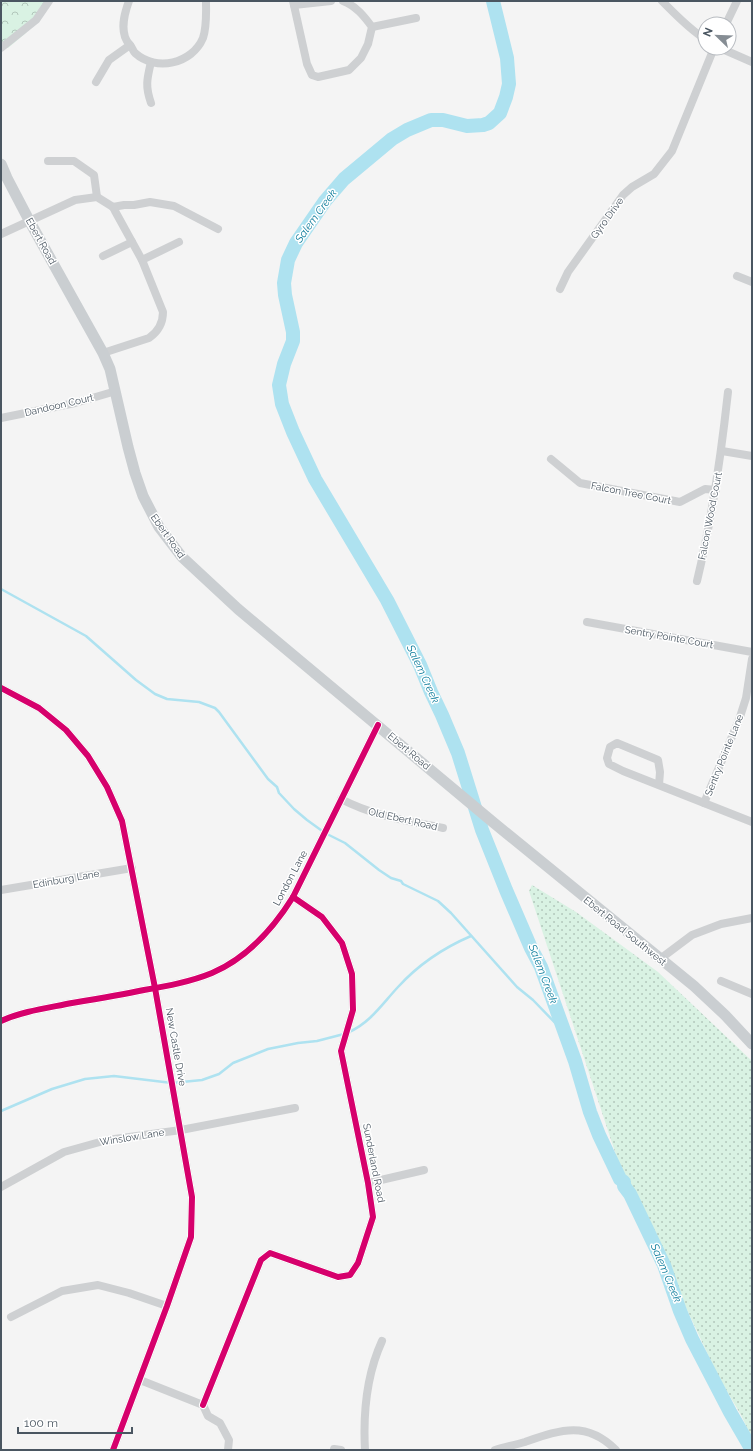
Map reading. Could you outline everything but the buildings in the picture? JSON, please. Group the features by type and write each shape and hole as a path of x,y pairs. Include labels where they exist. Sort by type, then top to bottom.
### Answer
{"main road":[{"name":"Ebert Road","path":"1,164 30,222 103,353 110,369 128,447 143,496 159,527 171,544 194,570 238,609 494,823"},
{"name":"Ebert Road Southwest","path":"494,823 660,960 694,986 726,1015 752,1044"}],"street":[{"path":"1,48 36,20 49,1"},
{"path":"130,1 124,20 125,38 135,53 151,62 166,64 179,61 194,52 202,39 206,25 206,1"},
{"path":"331,1 293,3 307,64 312,75 318,77 349,70 361,58 368,44 372,27"},
{"path":"343,1 352,4 372,27"},
{"path":"662,1 681,21 697,34"},
{"path":"730,16 737,1"},
{"path":"372,27 416,18"},
{"path":"96,82 109,60 130,45"},
{"path":"737,55 752,62"},
{"name":"Gyro Drive","path":"560,289 568,272 624,195 654,174 672,151 711,56"},
{"path":"151,62 147,79 147,92 151,103"},
{"path":"48,161 74,161 80,164 94,175 97,196"},
{"path":"1,234 30,222 75,200 97,196 113,207 142,260 163,312 163,318 155,334 149,338 103,353"},
{"path":"113,207 150,202 174,206 218,229"},
{"path":"103,256 132,242"},
{"path":"142,260 179,242"},
{"path":"737,276 752,282"},
{"name":"Dandoon Court","path":"1,418 75,403 116,391"},
{"name":"Falcon Wood Court","path":"697,581 716,490 722,451 728,392"},
{"path":"722,451 752,456"},
{"name":"Falcon Tree Court","path":"550,459 580,483 680,502 705,489 716,490"},
{"name":"Sentry Pointe Court","path":"587,622 752,652"},
{"name":"Sentry Pointe Lane","path":"704,802 739,720 746,698 752,659"},
{"name":"New Castle Drive","path":"1,688 39,708 66,730 88,756 107,787 122,821 155,988 192,1197 191,1236 168,1306 113,1450"},
{"name":"London Lane","path":"1,1022 30,1012 183,982 213,973 242,955 257,943 272,926 283,913 293,897 378,725"},
{"path":"658,785 660,772 658,760 617,743 610,747 607,758 609,764 658,785 752,822"},
{"name":"Old Ebert Road","path":"341,799 379,815 443,828"},
{"name":"Edinburg Lane","path":"1,890 132,868"},
{"name":"Sunderland Road","path":"203,1405 261,1260 270,1253 338,1277 350,1275 358,1264 373,1217 368,1183 341,1051 353,1010 352,974 342,943 322,918 293,897"},
{"path":"660,960 692,935 721,924 752,918"},
{"path":"720,981 752,994"},
{"name":"Winslow Lane","path":"1,1187 64,1152 107,1140 181,1130 295,1108"},
{"path":"368,1183 424,1170"},
{"path":"10,1317 62,1291 98,1285 129,1293 168,1306"},
{"path":"365,1450 365,1404 374,1358 382,1342"},
{"path":"140,1380 203,1405 208,1416 220,1423 229,1440 228,1450"},
{"path":"495,1450 523,1446 554,1432 575,1429 601,1438 616,1450"}],"green space":[{"path":"1,1 46,1 26,33 8,48 1,47"},
{"path":"532,885 576,912 658,972 752,1061 752,1438 741,1415 718,1376 619,1164 529,891"}],"waterway":[{"name":"Salem Creek","path":"493,1 507,58 509,84 500,113 489,123 483,125 467,126 443,120 431,120 407,130 392,139 344,179 325,201 296,243 288,260 284,283 293,332 293,341 284,364 279,385 282,404 293,432 315,479 387,600 420,665 458,753 482,830 506,890 531,948 541,967 575,1061 590,1112 599,1135 620,1179 624,1182 624,1186 630,1194 664,1265 680,1311 692,1339 730,1412 752,1450"},
{"path":"1,589 86,636 136,680 155,694 167,699 199,702 215,708 268,779 277,787 279,793 294,809 325,833 345,843 391,878 401,881 403,884 438,901 451,913 517,987 533,1000 564,1032"},
{"path":"349,1032 370,1018 414,971 441,951 471,936"},
{"path":"1,1111 52,1089 85,1079 114,1076 172,1083 202,1080 219,1074 233,1063 268,1049 317,1041 344,1034"}],"cycle path":[{"path":"1,688 39,708 66,730 88,756 107,787 122,821 155,988 192,1197 191,1237 113,1450"},
{"path":"1,1021 36,1010 161,987 195,979 225,967 248,951 268,931 293,897 378,725"},
{"path":"203,1405 261,1260 270,1253 338,1277 350,1275 358,1263 373,1217 368,1183 341,1051 353,1010 352,974 342,943 322,917 293,897"}]}
